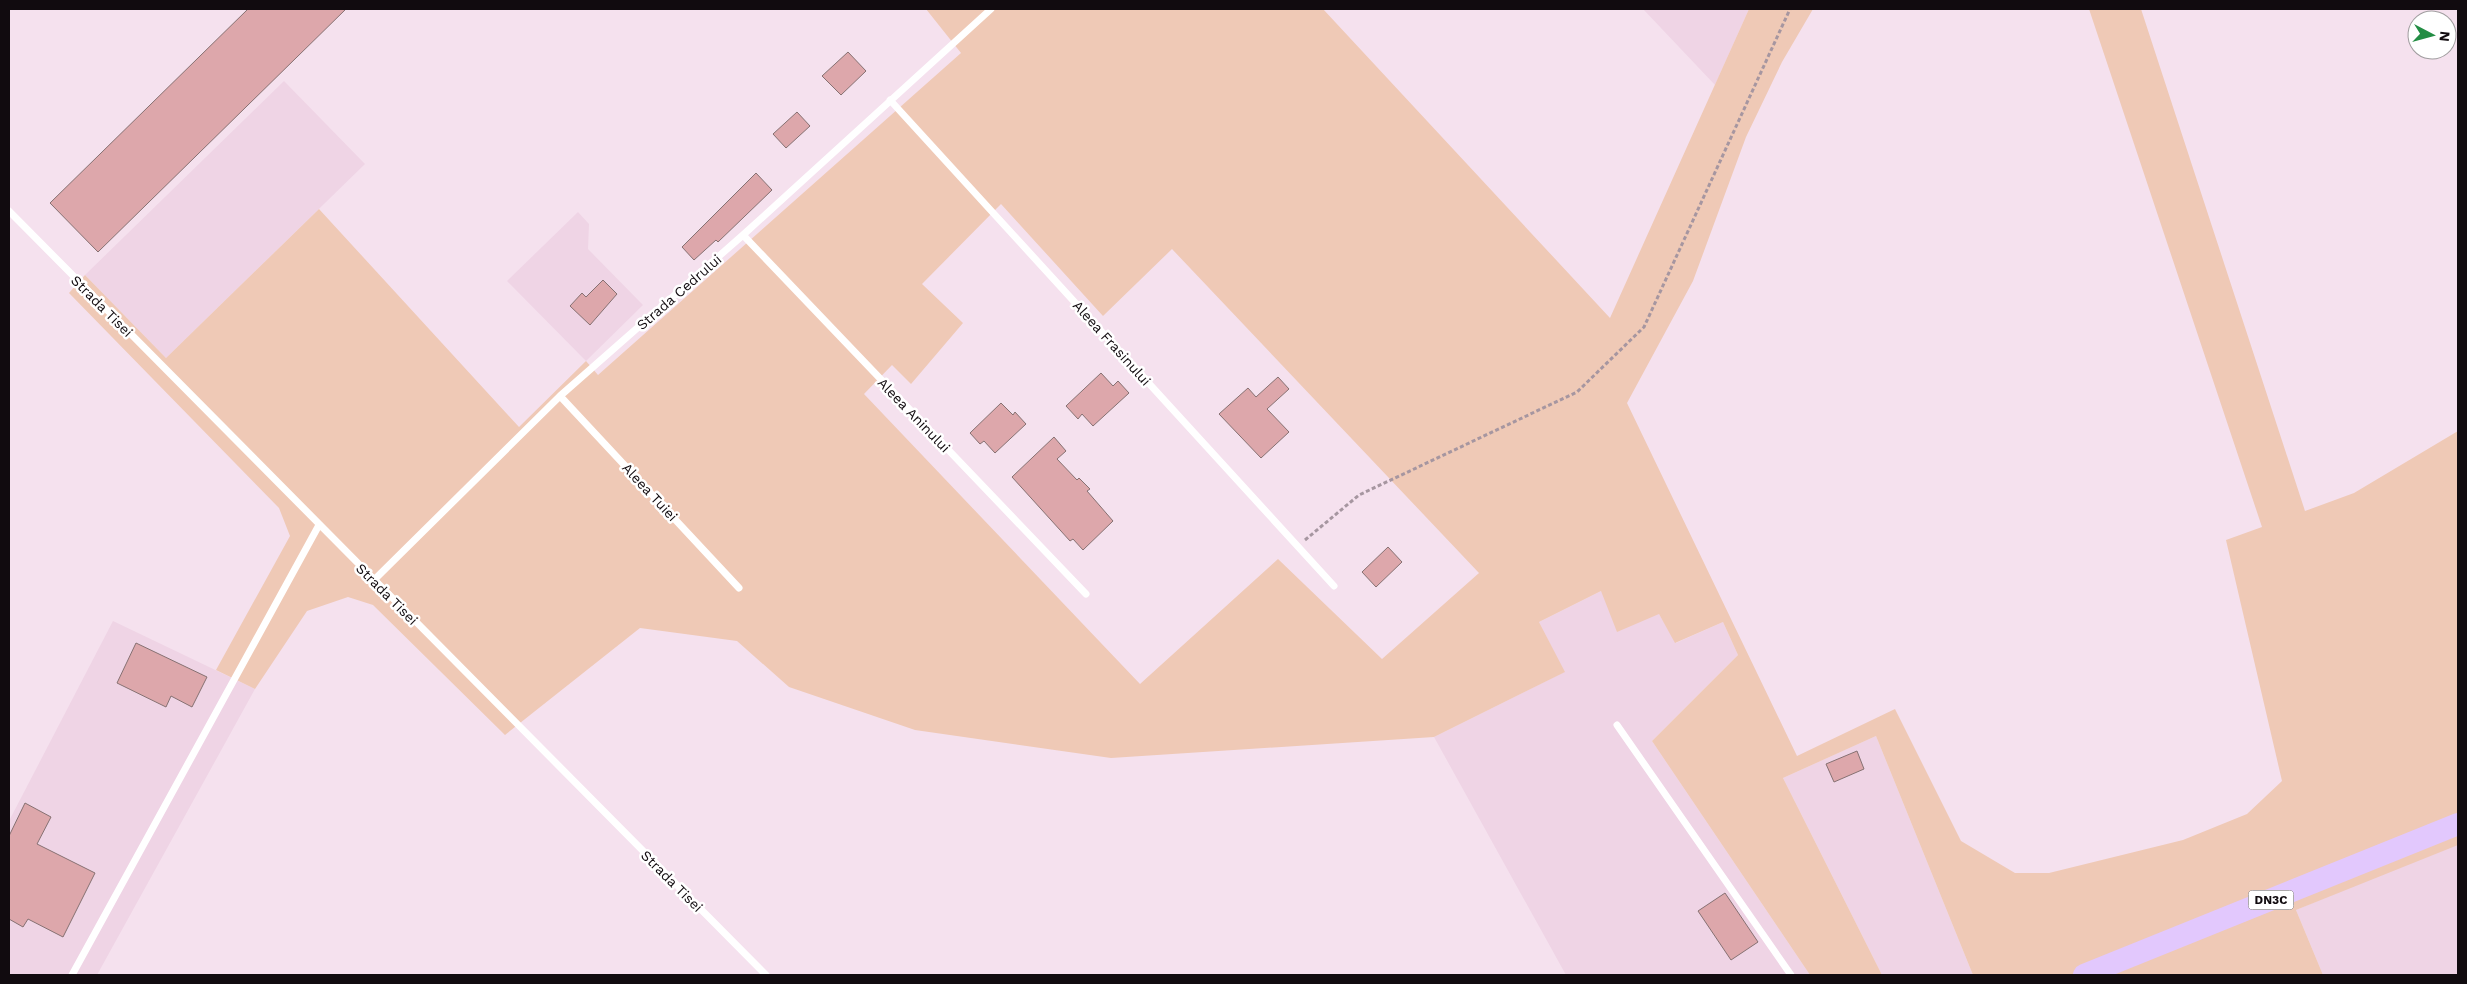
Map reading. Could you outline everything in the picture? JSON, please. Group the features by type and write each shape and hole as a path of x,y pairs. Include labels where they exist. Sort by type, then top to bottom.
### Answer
{"main road":[{"name":"DN3C","path":"2084,975 2458,826"}],"lane":[{"name":"Strada Cedrului","path":"373,581 560,396 743,235 991,9"},
{"name":"Aleea Frasinului","path":"890,100 1334,586"},
{"name":"Strada Tisei","path":"9,211 373,581 766,975"},
{"name":"Aleea Aninului","path":"743,235 1086,594"},
{"name":"Aleea Tuiei","path":"560,396 739,588"},
{"path":"72,975 320,525"},
{"path":"1617,725 1790,975"}],"path":[{"path":"1298,546 1359,495 1577,392 1644,327 1790,9"}],"shaded area":[{"path":"926,9 1323,9 1610,318 1749,9 1813,9 1782,62 1746,137 1693,281 1627,403 1797,756 1895,709 1961,841 2015,873 2049,873 2183,840 2247,814 2282,781 2226,540 2262,527 2089,9 2141,9 2305,511 2354,493 2458,431 2458,845 2296,910 2323,975 1973,975 1876,736 1783,778 1882,975 1810,975 1652,741 1738,655 1723,622 1675,643 1659,614 1617,632 1601,591 1539,622 1565,672 1434,737 1111,758 915,730 789,687 737,641 640,628 505,735 373,605 348,597 307,611 255,689 216,670 290,536 279,508 69,293 85,275 166,358 319,209 519,427 586,361 598,375 961,53","holes":["1001,204 1103,316 1172,249 1479,573 1382,659 1278,559 1140,684 864,394 892,365 911,384 963,323 922,284"]},
{"path":"1643,9 1749,9 1715,85"},
{"path":"284,81 365,164 166,358 85,275"},
{"path":"578,212 589,224 588,249 643,305 586,361 507,281"},
{"path":"1601,591 1659,614 1676,643 1723,622 1738,655 1652,741 1810,975 1566,975 1434,737 1564,672 1539,622"},
{"path":"113,621 255,689 97,975 9,975 9,821"},
{"path":"1876,736 1973,975 1882,975 1783,778"},
{"path":"2458,842 2458,975 2323,975 2296,910"}],"building":[{"path":"248,9 346,9 98,252 50,203"},
{"path":"848,52 866,71 841,95 822,76"},
{"path":"797,112 810,126 786,148 773,134"},
{"path":"756,173 772,190 718,242 716,240 694,260 682,247"},
{"path":"603,280 617,294 590,325 570,306 582,293 586,297"},
{"path":"1101,373 1113,386 1118,381 1129,393 1093,426 1082,414 1078,419 1066,406"},
{"path":"1278,377 1289,389 1267,409 1289,432 1261,458 1219,414 1248,388 1256,397"},
{"path":"1001,403 1013,415 1015,412 1026,424 995,453 984,441 980,444 970,433"},
{"path":"1054,437 1066,451 1057,459 1077,480 1079,478 1090,489 1087,491 1113,521 1083,550 1073,539 1070,541 1012,477"},
{"path":"1388,547 1402,562 1376,587 1362,572"},
{"path":"136,643 207,677 192,707 171,696 166,707 117,683"},
{"path":"1857,751 1864,769 1834,782 1826,764"},
{"path":"25,803 51,817 37,844 95,873 63,937 28,919 23,927 9,919 9,836"},
{"path":"1725,893 1758,942 1731,960 1698,911"}]}
